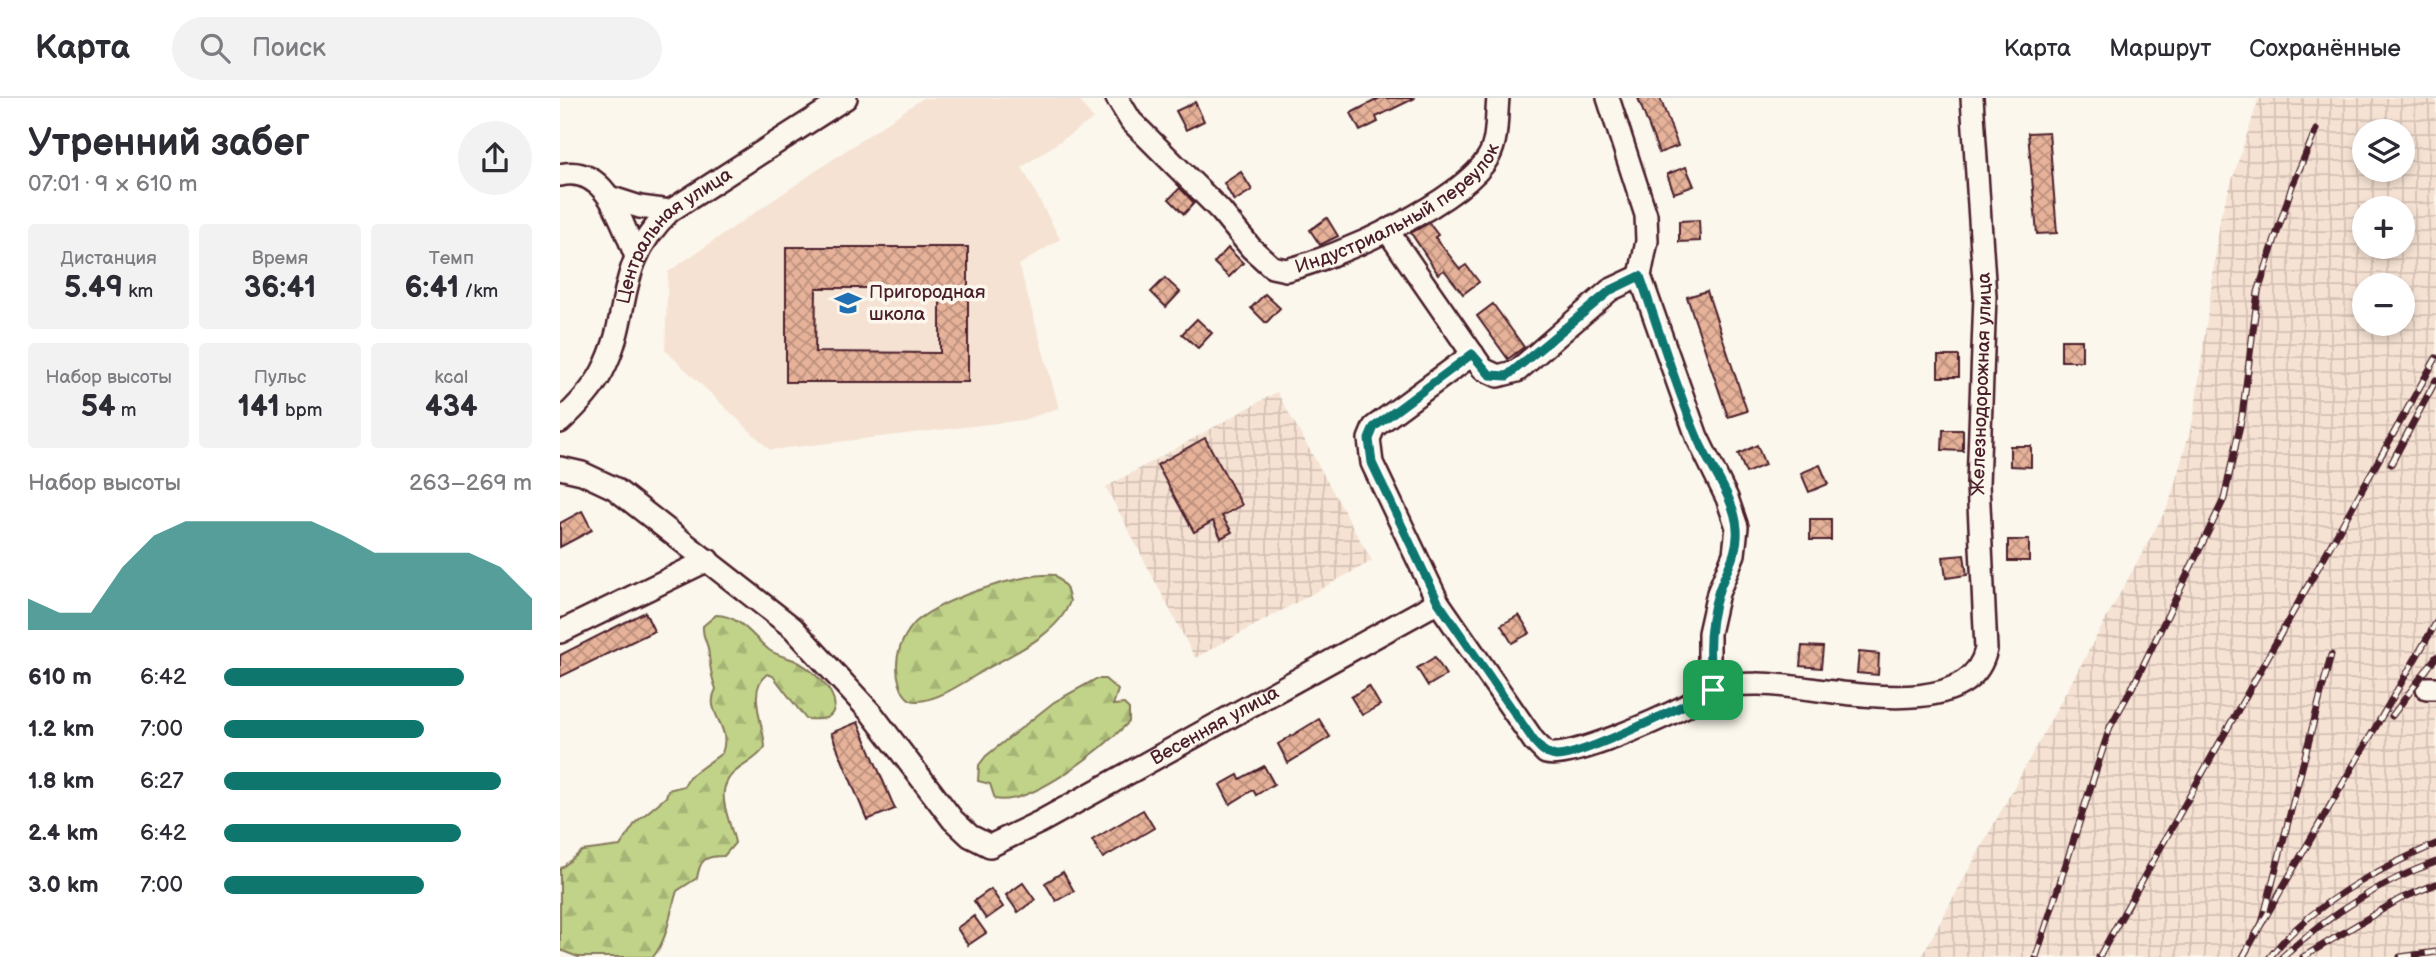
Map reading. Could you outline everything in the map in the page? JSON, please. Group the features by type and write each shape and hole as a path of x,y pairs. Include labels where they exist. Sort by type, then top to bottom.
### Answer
{"street":[{"name":"Центральная улица","path":"560,422 601,374 615,336 623,291 635,254 652,228 670,211 846,98"},
{"name":"Индустриальный переулок","path":"1117,98 1131,121 1272,267 1286,270 1387,230 1455,191 1479,172 1491,153 1498,98"},
{"path":"1472,354 1374,427 1369,439 1372,463 1438,602 1534,741 1546,753 1568,755 1684,707 1713,690 1709,664 1709,633 1718,593 1734,554 1737,527 1727,498 1697,437 1640,276 1647,241 1646,215 1608,98"},
{"name":"Железнодорожная улица","path":"1713,690 1755,684 1786,684 1894,698 1956,685 1979,667 1986,638 1978,484 1984,296 1972,98"},
{"path":"560,175 584,177 599,185 612,198 635,254"},
{"path":"612,198 640,207 670,211"},
{"path":"1387,230 1472,354 1490,375 1507,376 1611,290 1640,276"},
{"path":"560,468 614,488 708,560 560,632"},
{"name":"Весенняя улица","path":"708,560 808,643 872,714 953,820 970,836 990,846 1438,602"}],"shaded area":[{"name":"Пригородная школа","path":"923,98 1078,98 1093,119 1022,167 1060,239 1019,265 1059,408 1023,420 770,450 665,350 668,272"},
{"path":"2259,98 2436,98 2436,957 1921,957 2169,504 2194,416 2221,214"},
{"path":"1277,392 1372,561 1195,658 1106,487"}],"green space":[{"path":"1040,575 1055,575 1066,587 1070,601 1058,622 1049,630 1028,646 938,696 914,701 904,694 898,677 898,654 907,633 923,617 958,598 1001,583"},
{"path":"716,615 739,623 769,650 807,668 832,695 834,709 823,719 806,719 773,676 767,674 761,681 757,698 765,747 736,771 725,787 725,806 735,843 724,856 704,860 697,878 677,891 666,933 653,957 578,957 560,950 560,869 582,851 620,846 636,822 666,797 668,790 684,786 689,777 722,753 724,735 713,705 716,689 703,629"},
{"path":"1096,679 1105,679 1118,690 1113,705 1124,704 1129,709 1129,722 1103,746 1047,785 1010,799 995,799 990,784 978,781 979,765 986,756 1054,702"}],"building":[{"path":"1380,98 1415,98 1376,117 1378,122 1360,131 1351,113"},
{"path":"1638,98 1660,98 1678,146 1659,153"},
{"path":"1195,102 1204,121 1186,130 1176,111"},
{"path":"2049,132 2057,233 2037,234 2028,133"},
{"path":"1686,167 1694,186 1674,193 1667,174"},
{"path":"1241,172 1252,190 1234,201 1224,183"},
{"path":"1180,188 1194,203 1184,214 1169,199"},
{"path":"1327,218 1338,236 1320,245 1310,230"},
{"path":"1699,220 1700,241 1679,242 1679,221"},
{"path":"1429,223 1438,235 1435,237 1460,269 1466,265 1479,282 1463,294 1444,270 1438,274 1411,233"},
{"path":"786,247 968,247 968,382 786,382","holes":["816,288 940,288 940,353 815,352"]},
{"path":"1228,248 1243,263 1229,277 1214,263"},
{"path":"1165,278 1180,292 1166,307 1151,292"},
{"path":"1707,291 1747,411 1728,417 1687,297"},
{"path":"1265,294 1280,308 1266,323 1251,308"},
{"path":"1493,304 1524,347 1508,359 1477,316"},
{"path":"1197,319 1212,333 1198,348 1182,334"},
{"path":"2061,340 2082,340 2082,361 2061,361"},
{"path":"1938,356 1959,356 1959,377 1938,377"},
{"path":"1943,430 1963,430 1963,451 1942,450"},
{"path":"1205,438 1242,505 1222,516 1232,532 1221,538 1213,521 1194,532 1157,465"},
{"path":"1757,445 1765,465 1746,473 1738,454"},
{"path":"2010,446 2031,446 2031,467 2010,466"},
{"path":"1820,465 1828,484 1809,492 1801,473"},
{"path":"582,511 592,530 560,547 560,523"},
{"path":"1810,519 1831,519 1831,540 1810,540"},
{"path":"2008,540 2029,540 2029,561 2008,561"},
{"path":"1964,555 1967,575 1946,578 1943,557"},
{"path":"645,612 654,631 560,677 560,655"},
{"path":"1519,615 1530,633 1512,643 1501,625"},
{"path":"1802,646 1823,647 1821,668 1800,666"},
{"path":"1859,652 1879,654 1878,675 1857,673"},
{"path":"1435,657 1446,675 1428,686 1417,668"},
{"path":"1369,686 1380,705 1362,715 1351,697"},
{"path":"1319,719 1330,737 1288,763 1278,744"},
{"path":"858,722 895,809 867,820 831,733"},
{"path":"1264,766 1274,784 1256,795 1253,790 1230,804 1220,785 1238,775 1240,779"},
{"path":"1143,810 1154,828 1103,858 1092,840"},
{"path":"1063,872 1074,891 1056,901 1045,883"},
{"path":"1023,883 1035,900 1018,912 1006,895"},
{"path":"991,889 1003,907 986,919 974,901"},
{"path":"974,916 986,933 968,945 957,928"}],"railway":[{"path":"2036,957 2110,727 2135,682 2224,499 2242,416 2258,292 2292,186 2316,130"},
{"path":"2099,957 2436,358"},
{"path":"2391,464 2436,380"},
{"path":"2262,923 2436,623"},
{"path":"2243,957 2262,923 2331,655"},
{"path":"2392,716 2436,657"},
{"path":"2270,957 2305,921 2346,890 2436,844"},
{"path":"2282,957 2354,902 2394,880 2436,862"},
{"path":"2303,957 2400,899 2436,884"},
{"path":"2400,957 2436,952"}],"place":[{"name":"Пригородная школа","path":"848,303"}],"route":[{"path":"1640,276 1697,437 1734,513 1737,527 1734,554 1718,593 1709,633 1708,650 1713,690 1684,707 1568,755 1555,756 1546,753 1534,741 1438,602 1372,463 1368,450 1374,427 1472,354 1490,375 1507,376 1517,371 1593,303 1622,283 1640,276"}]}
